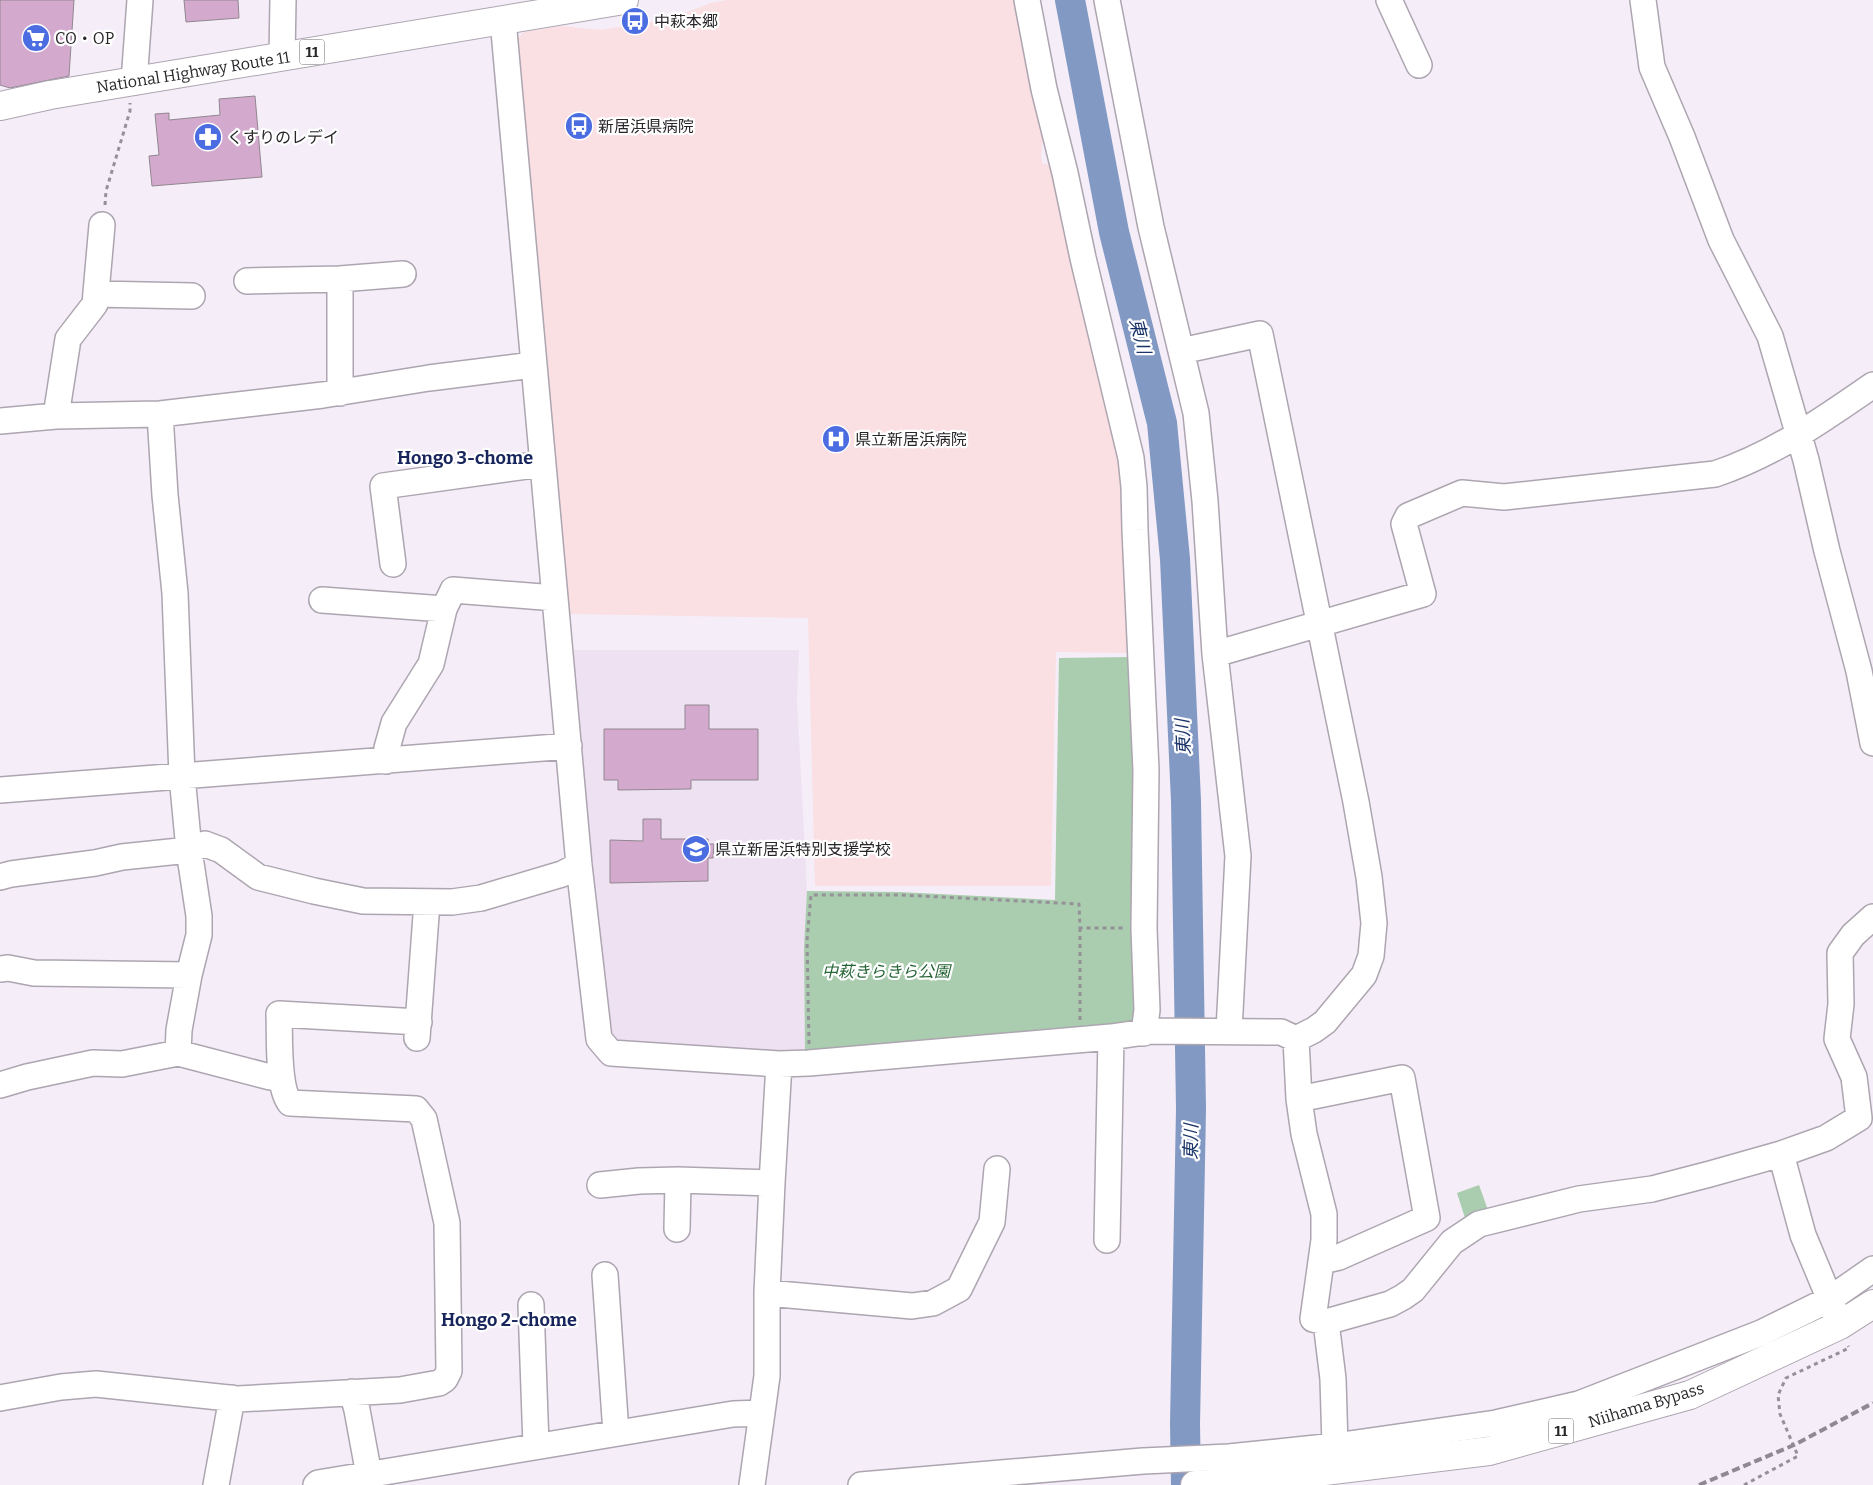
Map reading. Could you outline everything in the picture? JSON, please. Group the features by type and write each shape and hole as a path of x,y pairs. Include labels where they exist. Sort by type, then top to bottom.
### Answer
{"highway":[{"name":"National Highway Route 11","path":"0,106 50,95 624,0"},
{"name":"Niihama Bypass","path":"1195,1485 1228,1470 1490,1451 1690,1395 1840,1325 1873,1304"}],"street":[{"path":"133,82 140,0"},
{"path":"282,57 284,0"},
{"path":"1027,0 1044,89 1131,458 1134,487 1146,770 1144,928 1148,1032"},
{"path":"1107,0 1151,227 1196,413 1205,500 1214,654 1238,856 1224,1031"},
{"path":"1389,0 1419,65"},
{"path":"1644,0 1652,67 1682,137 1721,240 1770,336 1806,460 1827,551 1870,712 1873,743"},
{"path":"502,20 542,464 570,746 579,865 599,1039 611,1053 779,1064 1111,1037 1148,1032 1281,1032 1296,1038 1314,1030 1325,1022 1364,975 1371,956 1374,923 1369,878 1356,802 1260,334 1181,351"},
{"path":"56,416 68,339 95,304 102,225"},
{"path":"247,281 340,279 403,274"},
{"path":"340,279 340,393"},
{"path":"96,294 192,296"},
{"path":"0,421 56,416 160,414 340,393 429,378 533,366"},
{"path":"1214,654 1423,594 1404,524 1408,516 1462,493 1504,497 1715,474 1740,466 1798,435 1873,385"},
{"path":"160,414 174,594 182,776 189,850 200,916 199,935 189,975 179,1030 178,1053"},
{"path":"393,564 383,486 542,464"},
{"path":"386,760 387,748 394,723 431,664 444,609 453,590 555,598"},
{"path":"322,600 444,609"},
{"path":"0,790 570,746"},
{"path":"0,877 95,863 122,857 189,850 205,844 221,850 258,877 314,891 363,900 452,902 480,898 562,874 579,865"},
{"path":"0,1398 61,1387 96,1384 232,1398 400,1390 439,1383 445,1379 449,1371 447,1223 424,1119 416,1109 290,1103 284,1096 281,1076 278,1014 418,1030 427,902"},
{"path":"1296,1038 1299,1099 1305,1142 1324,1214 1322,1261 1313,1319 1326,1322 1390,1304 1403,1297 1413,1290 1452,1242 1479,1224 1579,1199 1652,1189 1780,1154 1826,1138 1866,1119 1854,1077 1837,1039 1841,1004 1840,953 1853,935 1873,917"},
{"path":"0,969 8,968 34,973 189,975"},
{"path":"1107,1240 1111,1037"},
{"path":"0,1085 27,1077 93,1063 122,1064 178,1053 270,1077 281,1076"},
{"path":"752,1485 767,1376 767,1293 779,1064"},
{"path":"1299,1099 1402,1078 1427,1218 1339,1257 1322,1261"},
{"path":"1780,1154 1802,1235 1840,1325"},
{"path":"767,1293 912,1306 933,1303 959,1289 992,1222 997,1170"},
{"path":"600,1185 678,1180 772,1183"},
{"path":"676,1229 678,1180"},
{"path":"861,1485 1143,1461 1228,1470 1335,1446 1496,1423 1579,1404 1761,1333 1830,1299 1873,1269"},
{"path":"605,1275 616,1433"},
{"path":"531,1305 536,1446"},
{"path":"1326,1322 1334,1379 1335,1446"},
{"path":"352,1392 369,1475"},
{"path":"216,1485 232,1398"},
{"path":"316,1485 318,1483 733,1414 762,1413"}],"path":[{"path":"102,225 106,191 130,110 133,82"},
{"path":"809,1063 807,940 811,896 901,895 1079,904 1080,1020 1073,1026"},
{"path":"1080,928 1144,928"},
{"path":"1744,1485 1798,1456 1780,1414 1778,1395 1786,1378 1849,1348 1840,1325"}],"shaded area":[{"name":"県立新居浜病院","path":"727,0 1019,0 1045,134 1043,136 1041,157 1043,164 1056,165 1118,431 1133,653 1056,652 1051,886 815,886 808,618 569,614 526,180 517,39 524,32 561,26 601,30 676,18 711,3"},
{"name":"県立新居浜特別支援学校","path":"574,650 799,650 797,700 807,891 804,947 805,1057 620,1047 604,1031 582,807"}],"green space":[{"name":"中萩きらきら公園","path":"1132,657 1139,1024 805,1057 804,947 807,891 899,892 1055,900 1059,658"},
{"path":"1479,1185 1489,1213 1466,1221 1457,1193"}],"building":[{"name":"CO・OP","path":"0,0 74,0 69,76 10,88 0,85"},
{"path":"184,0 238,0 239,18 186,22"},
{"name":"くすりのレデイ","path":"255,96 262,177 152,186 149,156 159,155 155,114 169,113 169,120 220,115 219,99"},
{"path":"685,705 709,705 709,729 758,729 758,780 691,780 691,789 618,790 618,780 604,780 604,729 685,729"},
{"path":"643,819 661,819 661,839 708,839 708,844 714,844 713,858 708,858 708,881 610,883 610,840 643,841"}],"waterway":[{"name":"東川","path":"1070,0 1114,232 1162,423 1175,559 1186,801 1191,1109 1185,1424 1186,1485"}],"railway":[{"path":"1699,1485 1794,1445 1873,1403"}],"place":[{"name":"中萩本郷","path":"635,21"},
{"name":"CO・OP","path":"36,38"},
{"name":"新居浜県病院","path":"579,126"},
{"name":"くすりのレデイ","path":"208,137"},
{"name":"県立新居浜病院","path":"836,439"},
{"name":"県立新居浜特別支援学校","path":"696,849"}],"district":[{"name":"Hongo 3-chome","path":"465,458"},
{"name":"Hongo 2-chome","path":"509,1320"}]}
